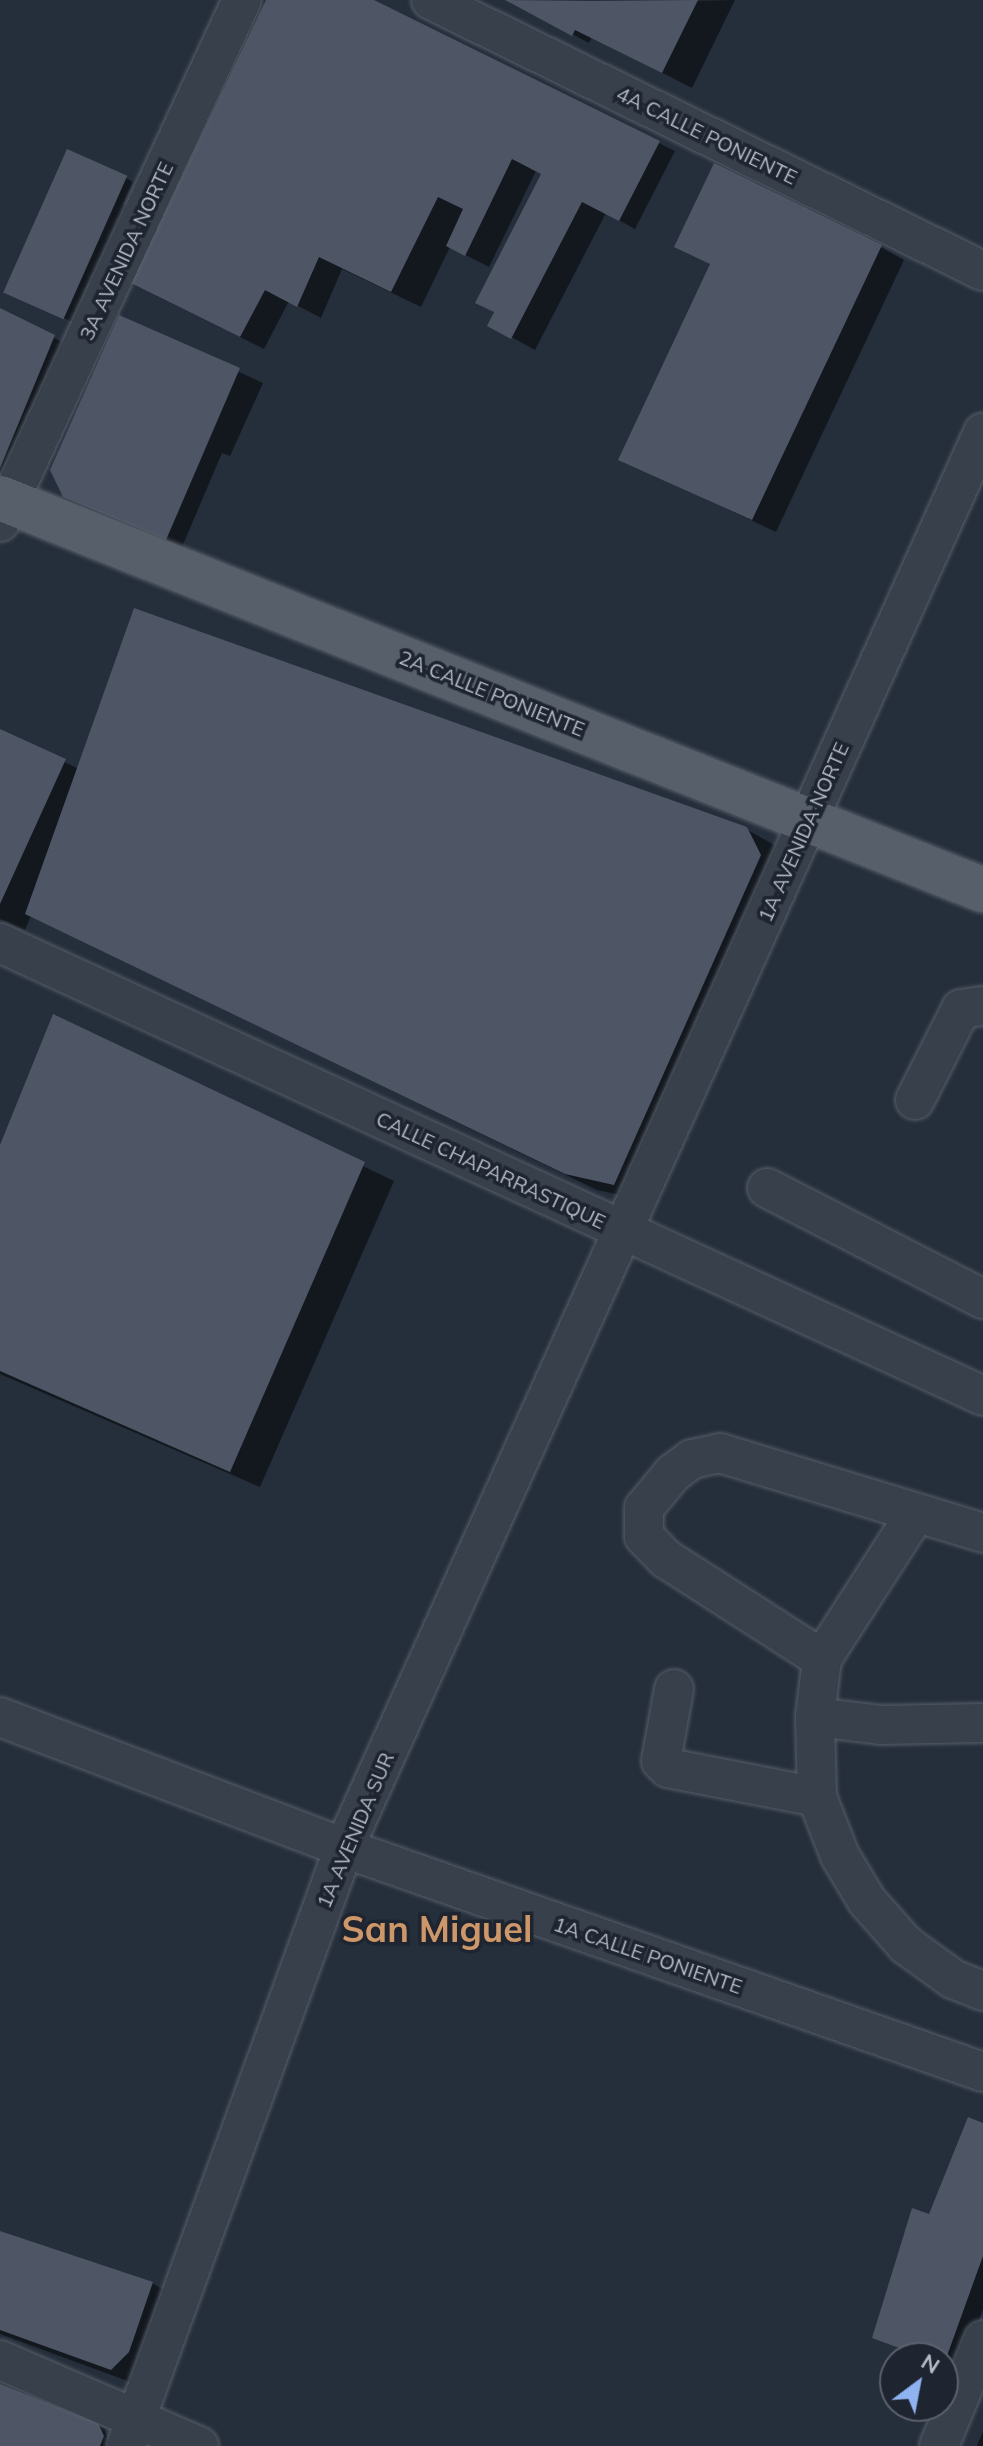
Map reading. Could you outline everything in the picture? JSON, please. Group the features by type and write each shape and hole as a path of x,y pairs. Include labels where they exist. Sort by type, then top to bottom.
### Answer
{"main road":[{"name":"2A CALLE PONIENTE","path":"3,507 809,818 983,890"}],"street":[{"name":"3A AVENIDA NORTE","path":"3,507 242,0"},
{"name":"4A CALLE PONIENTE","path":"431,0 983,271"},
{"name":"1A AVENIDA NORTE","path":"624,1231 983,433"},
{"name":"CALLE CHAPARRASTIQUE","path":"0,943 983,1396"},
{"path":"915,1100 961,1009 983,1006"},
{"path":"767,1188 983,1299"},
{"name":"1A AVENIDA SUR","path":"131,2432 344,1848 624,1231"},
{"path":"822,1659 666,1559 644,1536 644,1508 673,1473 692,1459 720,1453 983,1533"},
{"path":"916,1513 822,1659 815,1717 817,1797 840,1856 867,1901 906,1945 953,1979 983,1991"},
{"path":"674,1689 661,1761 668,1768 817,1797"},
{"name":"1A CALLE PONIENTE","path":"0,1717 344,1848 983,2072"},
{"path":"815,1717 881,1725 983,1723"},
{"path":"939,2446 983,2340"},
{"path":"0,2360 131,2432 199,2446"}],"building":[{"path":"266,0 374,0 660,141 619,221 582,202 511,339 487,326 494,312 475,303 541,174 512,159 465,256 446,246 463,209 438,197 391,292 319,257 297,307 265,290 240,337 131,283"},
{"path":"505,0 698,0 662,73 575,30 572,36"},
{"path":"67,149 127,176 63,319 3,292"},
{"path":"714,163 882,245 752,520 618,460 710,264 674,247"},
{"path":"0,308 55,335 0,468"},
{"path":"119,315 240,368 166,540 63,497 50,470"},
{"path":"134,608 747,827 761,855 614,1185 565,1174 25,914"},
{"path":"0,729 66,759 0,904"},
{"path":"53,1014 365,1162 230,1472 0,1371 0,1145"},
{"path":"968,2117 983,2123 983,2256 952,2342 883,2342 872,2338 912,2208 929,2214"},
{"path":"0,2231 153,2282 129,2352 111,2370 0,2330"},
{"path":"0,2384 98,2423 104,2436 100,2446 0,2446"}],"district":[{"name":"San Miguel","path":"437,1929"}]}
